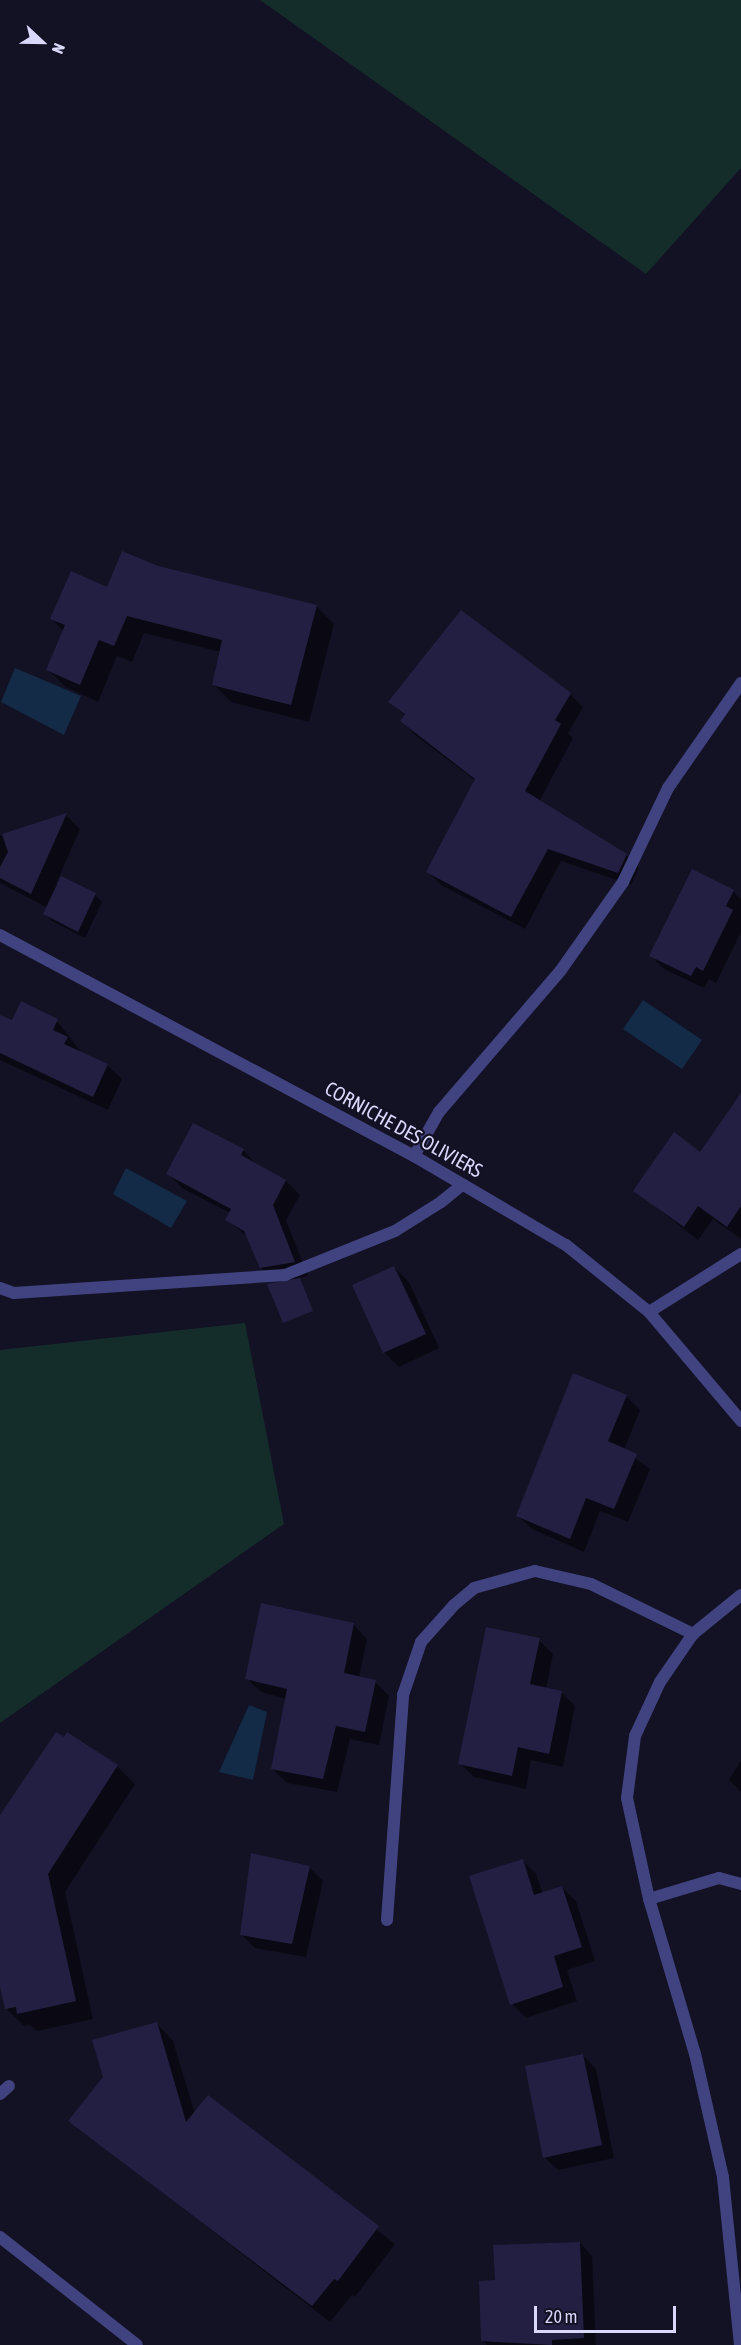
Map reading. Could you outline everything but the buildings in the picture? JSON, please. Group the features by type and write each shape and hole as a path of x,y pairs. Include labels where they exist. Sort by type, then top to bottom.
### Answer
{"street":[{"path":"414,1156 440,1112 561,970 623,882 668,788 741,683"},
{"name":"CORNICHE DES OLIVIERS","path":"0,935 414,1156 566,1245 649,1312 741,1421"},
{"path":"0,1288 14,1293 285,1275 395,1231 463,1184"},
{"path":"649,1312 741,1254"},
{"path":"387,1920 403,1695 421,1642 454,1605 474,1588 536,1571 591,1584 693,1634"},
{"path":"740,2345 723,2177 694,2054 649,1899 627,1798 635,1736 660,1682 693,1634 741,1595"},
{"path":"649,1899 720,1878 741,1884"},
{"path":"0,2237 137,2345"}],"green space":[{"path":"260,0 741,0 741,168 646,274"},
{"path":"245,1323 284,1524 0,1723 0,1350"}],"water":[{"path":"15,668 81,696 64,735 1,702"},
{"path":"643,1000 702,1040 682,1069 623,1029"},
{"path":"126,1168 187,1201 171,1228 113,1194"},
{"path":"249,1705 267,1712 253,1780 219,1772"}]}
